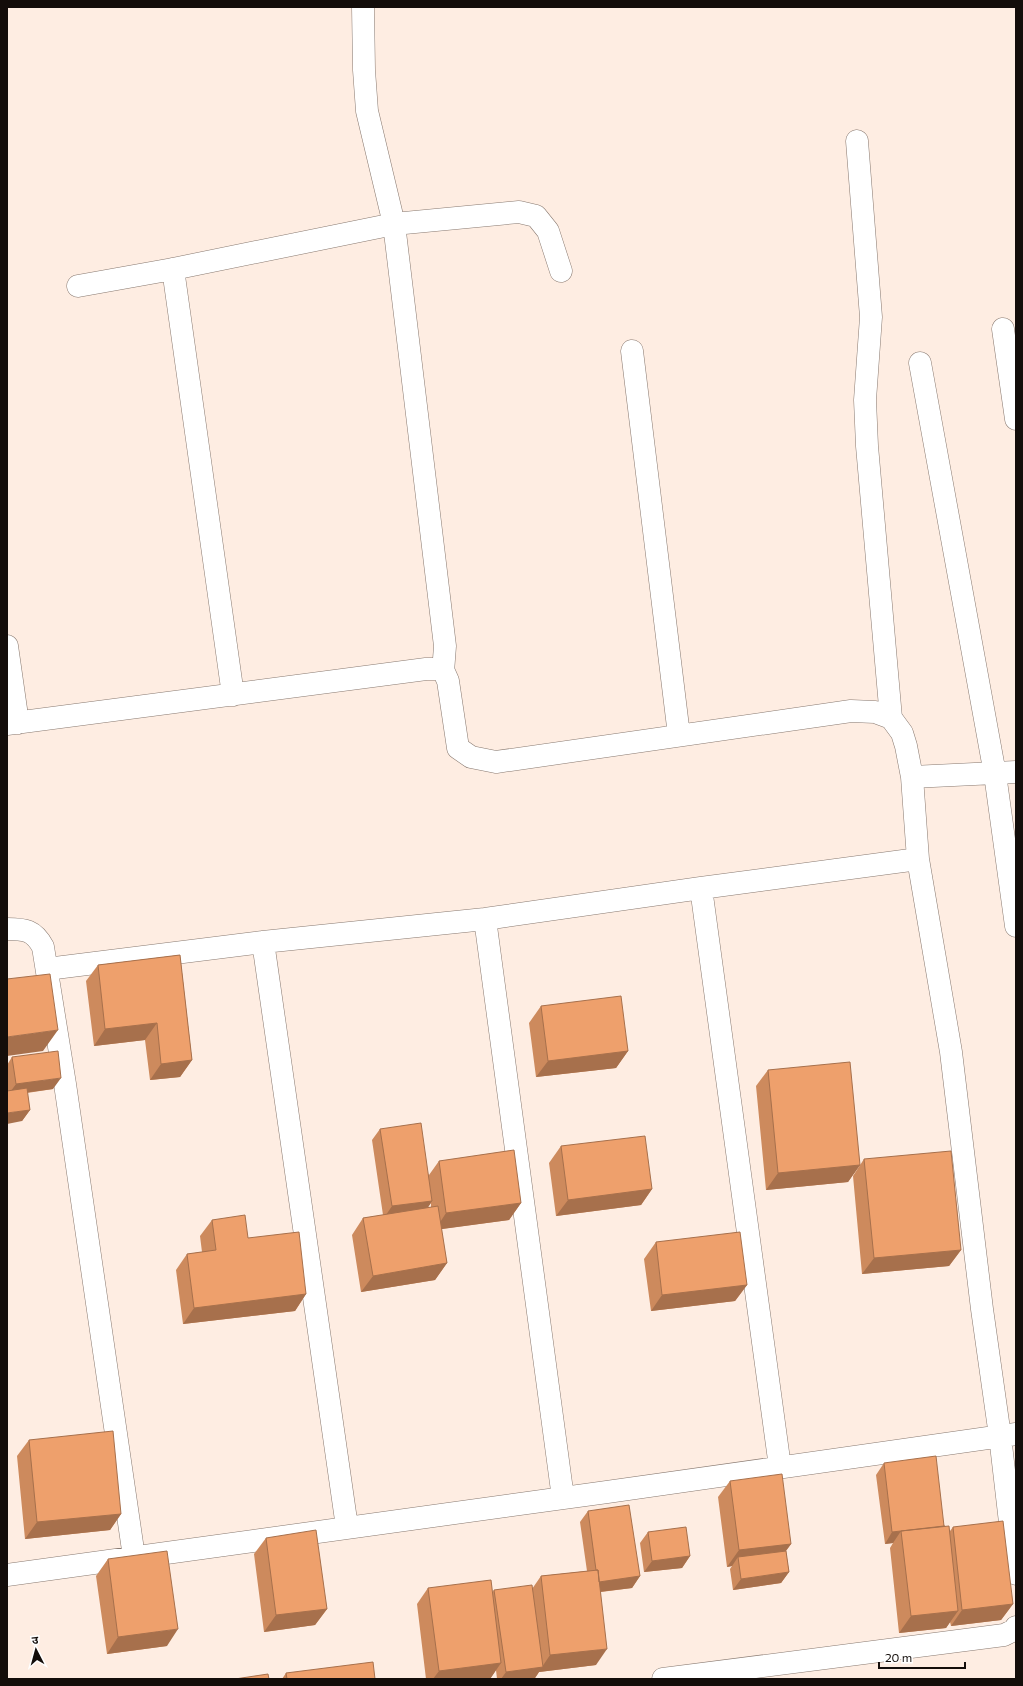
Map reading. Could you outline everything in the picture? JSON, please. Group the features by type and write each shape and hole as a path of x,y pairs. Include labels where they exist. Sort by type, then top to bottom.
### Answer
{"street":[{"path":"363,7 364,70 367,111 394,224 445,646 443,672"},
{"path":"857,141 871,317 865,400 867,446 891,718 902,733 912,777 918,859 951,1052 981,1301 1008,1435 1016,1574"},
{"path":"78,286 173,269 394,224 519,212 536,216 548,231 561,271"},
{"path":"173,269 233,695"},
{"path":"1003,329 1016,418"},
{"path":"632,351 680,735"},
{"path":"920,363 1006,773 1016,926"},
{"path":"7,646 13,724 426,669 437,669 443,672 448,680 458,748 471,757 496,762 851,711 875,712 891,718"},
{"path":"912,777 1006,773"},
{"path":"47,969 263,942 485,919 918,859"},
{"path":"701,888 780,1467"},
{"path":"485,919 563,1498"},
{"path":"7,929 26,930 37,936 43,947 134,1557"},
{"path":"263,942 347,1527"},
{"path":"7,1575 1008,1435"},
{"path":"663,1679 1004,1635 1014,1630 1016,1627"}],"building":[{"path":"180,955 192,1060 161,1064 157,1023 105,1029 98,965"},
{"path":"50,974 58,1030 7,1037 7,979"},
{"path":"621,996 628,1051 548,1061 541,1006"},
{"path":"58,1051 61,1078 16,1084 12,1057"},
{"path":"850,1062 860,1165 778,1173 768,1070"},
{"path":"27,1088 30,1110 7,1113 7,1091"},
{"path":"421,1123 432,1201 392,1206 380,1129"},
{"path":"645,1136 652,1189 568,1200 561,1146"},
{"path":"514,1150 521,1203 446,1213 439,1161"},
{"path":"951,1151 961,1250 874,1258 864,1159"},
{"path":"438,1206 447,1263 373,1276 363,1218"},
{"path":"245,1215 248,1238 299,1232 306,1294 194,1308 187,1254 216,1250 212,1220"},
{"path":"740,1232 747,1285 662,1295 656,1242"},
{"path":"113,1431 121,1514 37,1522 29,1440"},
{"path":"936,1456 944,1526 892,1532 884,1463"},
{"path":"782,1474 791,1544 739,1550 730,1481"},
{"path":"629,1505 640,1576 599,1582 588,1511"},
{"path":"1003,1521 1013,1604 962,1610 953,1527"},
{"path":"949,1526 958,1611 911,1616 901,1531"},
{"path":"686,1527 690,1556 652,1561 648,1532"},
{"path":"316,1530 327,1609 276,1615 266,1538"},
{"path":"167,1551 178,1629 118,1637 108,1559"},
{"path":"786,1551 789,1572 741,1579 738,1557"},
{"path":"598,1570 607,1649 550,1655 541,1576"},
{"path":"491,1580 501,1663 439,1671 428,1588"},
{"path":"532,1585 543,1667 506,1672 494,1590"},
{"path":"373,1662 375,1679 287,1679 286,1673"},
{"path":"268,1674 269,1679 235,1679"}]}
